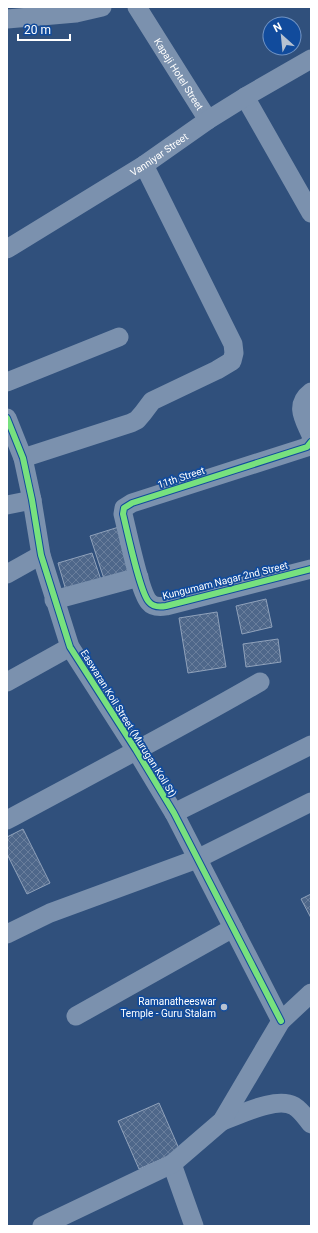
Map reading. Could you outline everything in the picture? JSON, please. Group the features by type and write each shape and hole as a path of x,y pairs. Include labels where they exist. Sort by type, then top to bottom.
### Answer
{"street":[{"path":"7,19 76,13 102,7"},
{"name":"Kapaji Hotel Street","path":"137,7 208,120"},
{"name":"Vanniyar Street","path":"7,249 144,165 208,120 311,59"},
{"path":"245,97 311,213"},
{"path":"23,458 131,423 137,420 152,402 232,361 234,353 233,344 144,165"},
{"path":"7,382 119,337"},
{"path":"311,392 303,400 301,405 302,413 311,435"},
{"name":"Easwaran Koil Street (Murugan Koil St)","path":"7,418 23,458 41,555 70,647 136,750 174,813 281,1021"},
{"name":"11th Street","path":"139,577 123,514 124,508 127,505 307,447 311,442"},
{"path":"7,505 32,500"},
{"path":"7,574 41,555"},
{"name":"Kungumam Nagar 2nd Street","path":"139,577 147,601 152,605 160,607 311,569"},
{"path":"54,600 139,577"},
{"path":"7,682 70,647"},
{"path":"7,820 187,724 260,682"},
{"path":"174,813 311,745"},
{"path":"7,934 50,913 197,859 311,802"},
{"path":"76,1016 233,928"},
{"path":"42,1226 172,1164 222,1121 281,1021 311,993"},
{"path":"222,1121 273,1103 283,1103 292,1105 301,1111 311,1124"},
{"path":"172,1164 194,1226"}],"building":[{"path":"122,526 136,572 105,582 90,536"},
{"path":"92,553 102,583 67,594 58,563"},
{"path":"266,599 272,627 242,634 236,606"},
{"path":"217,612 226,667 188,673 179,618"},
{"path":"278,639 281,662 246,667 243,644"},
{"path":"23,829 50,883 27,894 7,854 7,837"},
{"path":"311,894 311,918 301,899"},
{"path":"159,1103 180,1151 139,1169 118,1121"}],"cycle path":[{"path":"7,418 23,458 41,555 70,647 136,750 174,813 281,1021"},
{"path":"311,442 307,447 132,503 124,508 123,514 134,561 145,596 149,602 155,606 166,606 311,569"}],"place":[{"name":"Ramanatheeswar Temple - Guru Stalam","path":"224,1007"}]}
